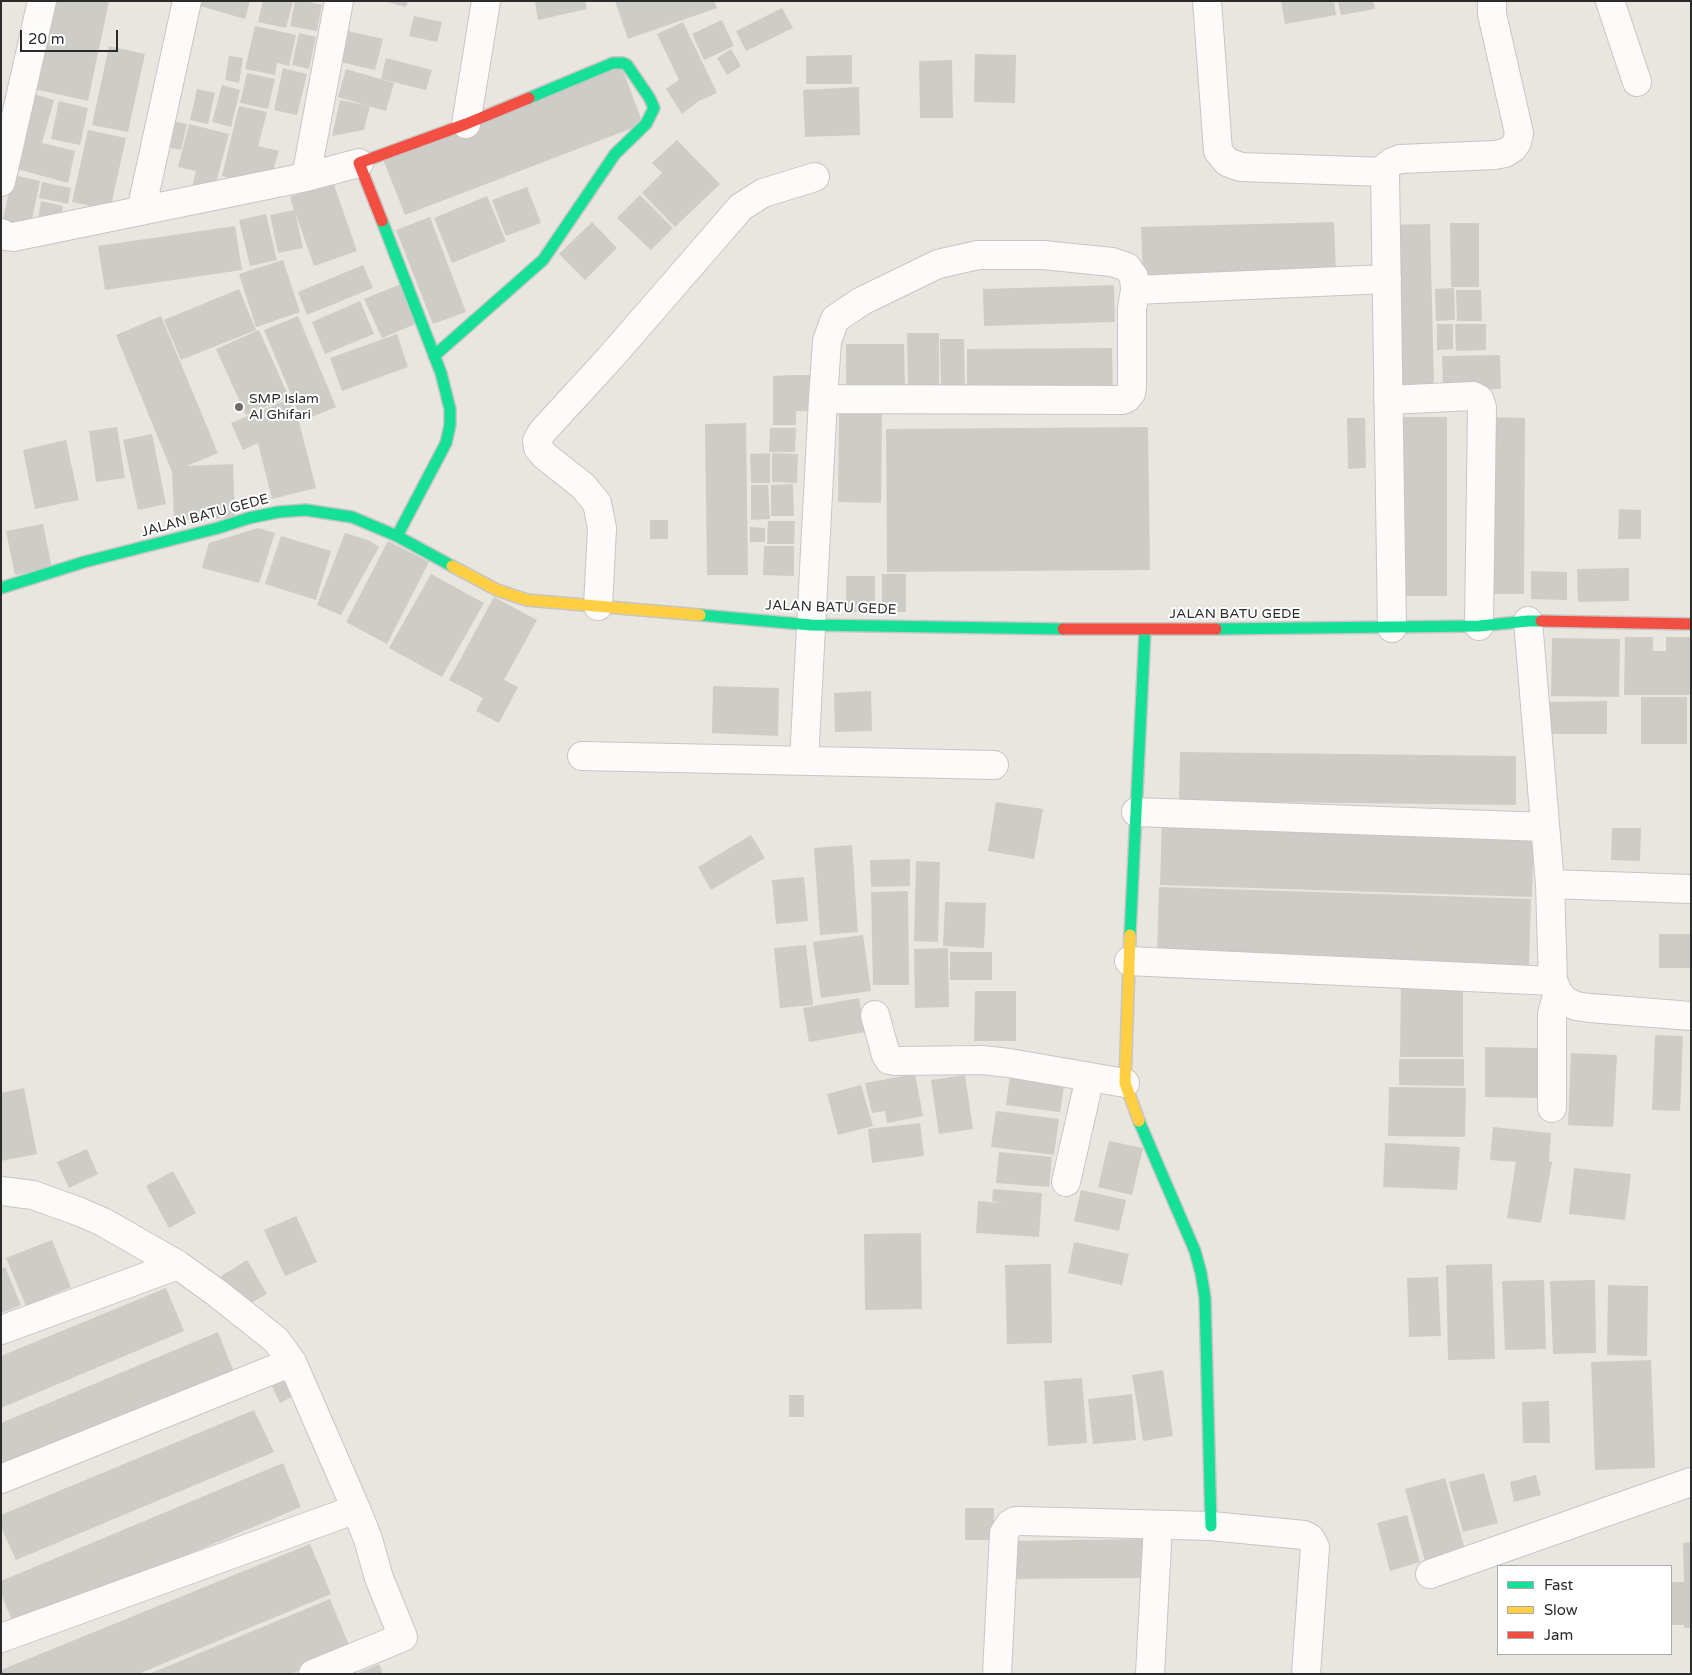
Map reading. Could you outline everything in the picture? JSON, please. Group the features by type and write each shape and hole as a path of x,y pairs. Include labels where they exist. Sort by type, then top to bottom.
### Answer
{"street":[{"path":"1,182 42,1"},
{"path":"141,211 187,1"},
{"path":"306,177 339,1"},
{"path":"466,124 486,1"},
{"path":"1207,1 1218,151 1227,162 1241,167 1385,172"},
{"path":"1392,628 1385,172 1387,166 1400,159 1494,155 1505,153 1513,148 1517,142 1519,133 1492,14 1492,1"},
{"path":"1610,1 1637,82"},
{"path":"1,233 13,237 306,177 359,163 466,124 618,62 627,65 649,97 654,108 646,124 615,154 543,260 434,356"},
{"path":"359,163 441,373 450,409 450,425 446,443 397,536"},
{"path":"598,606 602,528 596,503 583,486 538,448 537,440 740,207 763,193 815,177"},
{"path":"804,761 823,399 827,341 835,319 862,301 938,264 978,255 1043,255 1112,262 1128,268 1134,277 1132,386 1128,398 1122,400 823,399"},
{"path":"1135,290 1387,279"},
{"path":"1388,400 1472,396 1480,399 1482,417 1479,626"},
{"name":"JALAN BATU GEDE","path":"1,588 84,562 278,512 306,510 352,517 397,536 486,584 527,600 811,625 1145,630 1479,626 1528,621 1691,624"},
{"path":"1528,621 1550,884 1556,986 1552,1014 1552,1108"},
{"path":"1145,630 1128,961 1125,1083 1133,1108 1195,1251 1201,1273 1205,1298 1211,1526"},
{"path":"582,756 994,765"},
{"path":"1136,812 1545,827"},
{"path":"1550,884 1691,889"},
{"path":"1128,961 1556,986"},
{"path":"1556,986 1565,1002 1590,1008 1691,1016"},
{"path":"875,1015 889,1060 982,1060 1125,1083"},
{"path":"1066,1182 1090,1077"},
{"path":"1,1191 33,1195 80,1212 103,1222 178,1265 276,1340 292,1362 356,1509 368,1539 379,1578 403,1637 313,1674"},
{"path":"1,1330 178,1265"},
{"path":"1,1479 292,1362"},
{"path":"1430,1574 1691,1482"},
{"path":"1,1638 356,1509"},
{"path":"997,1674 1004,1534 1010,1524 1015,1521 1021,1521 1211,1526 1304,1535 1310,1538 1314,1547 1306,1674"},
{"path":"1150,1674 1158,1525"}],"building":[{"path":"48,1 109,1 88,101 29,88"},
{"path":"194,1 250,1 245,19 193,4"},
{"path":"263,1 293,2 286,28 258,22"},
{"path":"295,1 322,5 317,31 290,26"},
{"path":"383,1 408,1 406,7"},
{"path":"585,1 587,9 538,20 535,2"},
{"path":"615,1 714,1 717,8 628,39"},
{"path":"1281,1 1334,1 1336,15 1285,24"},
{"path":"1338,1 1373,1 1375,9 1341,15"},
{"path":"782,8 793,28 746,51 736,31"},
{"path":"414,16 442,22 437,42 409,36"},
{"path":"722,20 734,46 704,60 692,34"},
{"path":"683,22 717,93 699,101 682,114 666,89 679,80 657,34"},
{"path":"255,26 296,35 289,66 277,63 275,75 245,69"},
{"path":"348,31 383,39 375,70 340,62"},
{"path":"299,33 316,37 309,69 292,65"},
{"path":"109,46 145,54 128,132 92,125"},
{"path":"731,49 741,66 727,75 717,58"},
{"path":"975,54 1016,55 1015,103 974,102"},
{"path":"852,55 852,84 806,84 806,56"},
{"path":"229,56 243,58 239,83 225,80"},
{"path":"386,58 432,70 426,90 381,79"},
{"path":"952,60 953,118 920,118 919,61"},
{"path":"621,65 643,124 405,215 382,157"},
{"path":"283,68 307,74 297,115 274,110"},
{"path":"346,69 394,83 386,111 338,97"},
{"path":"247,73 275,79 268,109 240,103"},
{"path":"222,85 240,90 231,127 212,122"},
{"path":"859,87 860,135 805,137 803,90"},
{"path":"197,89 215,93 208,124 190,120"},
{"path":"34,94 54,100 42,143 75,151 68,183 13,168"},
{"path":"340,100 370,106 364,130 332,136"},
{"path":"59,101 88,108 80,145 51,139"},
{"path":"239,106 267,112 258,146 279,151 270,180 243,181 222,176"},
{"path":"172,121 187,124 181,150 166,147"},
{"path":"189,124 229,134 213,193 190,194 196,171 178,167"},
{"path":"88,130 126,138 110,210 72,202"},
{"path":"677,140 720,184 675,227 642,193 662,173 652,163"},
{"path":"13,175 40,181 31,224 2,223"},
{"path":"42,182 71,188 68,204 39,198"},
{"path":"333,182 357,251 314,266 295,212 303,248 278,253 270,215 294,210 290,197"},
{"path":"527,187 541,223 506,236 492,200"},
{"path":"640,195 673,228 651,250 617,218"},
{"path":"487,196 506,241 452,263 434,218"},
{"path":"41,201 63,206 59,223 38,220"},
{"path":"266,214 277,260 250,266 239,220"},
{"path":"430,217 466,312 433,324 396,230"},
{"path":"592,222 617,248 585,280 559,254"},
{"path":"1334,222 1336,273 1143,279 1141,227"},
{"path":"1450,223 1479,223 1479,287 1451,287"},
{"path":"1430,224 1434,386 1391,387 1387,225"},
{"path":"235,226 242,270 105,290 98,246"},
{"path":"283,260 300,312 256,327 239,274"},
{"path":"363,265 373,288 307,315 298,292"},
{"path":"403,283 420,322 382,338 364,299"},
{"path":"1114,285 1115,322 984,326 983,289"},
{"path":"1454,288 1455,320 1436,321 1435,289"},
{"path":"239,289 256,330 181,360 164,320"},
{"path":"1456,290 1481,290 1482,321 1457,321"},
{"path":"360,301 374,334 325,354 312,322"},
{"path":"161,316 218,453 187,466 233,464 235,518 174,520 172,472 116,335"},
{"path":"298,316 336,407 302,421 264,330"},
{"path":"1437,324 1453,324 1453,349 1437,350"},
{"path":"1455,324 1486,324 1486,350 1456,351"},
{"path":"259,330 289,397 246,415 216,349"},
{"path":"907,333 939,333 939,389 908,389"},
{"path":"397,334 408,367 342,391 330,358"},
{"path":"940,339 964,339 965,395 941,395"},
{"path":"846,344 904,344 905,388 846,388"},
{"path":"1112,348 1113,395 967,396 967,349"},
{"path":"1500,355 1501,389 1443,389 1442,356"},
{"path":"813,375 813,411 796,411 796,425 773,425 773,376"},
{"path":"289,399 299,422 316,488 272,499 258,443 243,450 231,423"},
{"path":"839,414 882,414 881,503 838,502"},
{"path":"1397,417 1447,417 1447,596 1397,596"},
{"path":"1488,417 1525,418 1524,594 1486,594"},
{"path":"1347,418 1365,418 1366,468 1348,469"},
{"path":"746,423 748,575 707,575 705,424"},
{"path":"117,427 125,478 96,482 89,431"},
{"path":"1148,427 1150,570 887,572 886,429"},
{"path":"770,428 796,428 795,452 769,452"},
{"path":"152,434 166,504 138,510 123,440"},
{"path":"66,440 79,500 35,509 23,450"},
{"path":"770,453 770,483 751,483 750,454"},
{"path":"772,453 798,454 797,483 772,482"},
{"path":"793,484 794,516 771,516 771,485"},
{"path":"751,485 768,485 770,519 751,520"},
{"path":"1619,509 1641,510 1641,539 1618,539"},
{"path":"650,520 668,520 668,539 650,539"},
{"path":"768,521 795,521 794,544 767,544"},
{"path":"43,524 52,568 15,575 6,531"},
{"path":"750,527 765,528 765,542 750,542"},
{"path":"258,528 275,533 259,583 202,568 209,543"},
{"path":"345,533 368,540 379,547 341,615 317,605"},
{"path":"281,536 331,551 316,600 265,584"},
{"path":"388,541 429,562 387,644 346,622"},
{"path":"764,546 794,546 794,576 763,575"},
{"path":"1629,568 1629,601 1578,602 1577,569"},
{"path":"1531,571 1567,572 1567,600 1531,599"},
{"path":"431,574 484,603 442,677 389,648"},
{"path":"882,574 906,574 906,612 882,612"},
{"path":"846,576 875,576 875,612 846,612"},
{"path":"494,597 537,620 504,680 518,687 499,723 476,711 483,698 449,680"},
{"path":"1625,637 1653,637 1653,651 1666,651 1666,637 1691,637 1691,695 1624,695"},
{"path":"1552,638 1620,639 1619,697 1551,696"},
{"path":"713,686 779,688 778,736 712,733"},
{"path":"871,691 872,731 835,732 834,693"},
{"path":"1641,697 1687,697 1687,744 1641,744"},
{"path":"1607,701 1607,734 1548,734 1547,702"},
{"path":"1180,752 1516,756 1516,805 1179,801"},
{"path":"996,802 1043,809 1034,859 988,851"},
{"path":"1162,817 1534,830 1532,897 1160,885"},
{"path":"1612,828 1641,828 1640,861 1611,860"},
{"path":"751,835 765,858 711,890 698,867"},
{"path":"852,845 858,932 820,935 814,848"},
{"path":"910,859 910,886 871,887 870,860"},
{"path":"916,861 940,862 938,942 914,941"},
{"path":"804,877 808,921 776,924 772,880"},
{"path":"1159,887 1531,899 1529,967 1157,954"},
{"path":"908,891 909,985 873,985 871,892"},
{"path":"945,902 986,903 984,948 943,946"},
{"path":"1659,934 1691,934 1691,968 1659,968"},
{"path":"863,935 871,991 821,998 813,942"},
{"path":"806,945 813,1005 780,1008 774,948"},
{"path":"948,948 949,1007 915,1008 914,949"},
{"path":"950,952 992,952 992,980 950,980"},
{"path":"1401,978 1463,978 1463,1057 1400,1057"},
{"path":"975,991 1016,991 1016,1041 974,1041"},
{"path":"859,998 865,1032 809,1042 803,1008"},
{"path":"1655,1035 1683,1036 1680,1111 1652,1110"},
{"path":"1485,1047 1539,1048 1539,1098 1485,1097"},
{"path":"1571,1053 1617,1055 1613,1127 1568,1125"},
{"path":"1399,1059 1464,1059 1464,1086 1399,1085"},
{"path":"915,1074 923,1116 887,1123 885,1111 872,1113 865,1083"},
{"path":"1010,1074 1065,1081 1060,1112 1006,1105"},
{"path":"965,1075 973,1129 939,1134 931,1080"},
{"path":"861,1085 873,1126 838,1135 827,1094"},
{"path":"1389,1087 1466,1088 1465,1137 1388,1136"},
{"path":"24,1088 37,1154 1,1161 1,1093"},
{"path":"996,1111 1059,1119 1054,1155 991,1147"},
{"path":"920,1123 924,1156 872,1163 868,1129"},
{"path":"1493,1127 1551,1133 1549,1161 1552,1162 1541,1223 1507,1218 1516,1162 1490,1160"},
{"path":"1109,1141 1143,1148 1132,1195 1098,1187"},
{"path":"1385,1143 1460,1147 1457,1190 1383,1187"},
{"path":"87,1149 98,1174 69,1188 57,1162"},
{"path":"999,1152 1052,1157 1049,1187 996,1183"},
{"path":"1574,1168 1631,1174 1625,1220 1569,1214"},
{"path":"173,1171 196,1213 169,1228 146,1186"},
{"path":"993,1189 1042,1193 1039,1237 976,1233 978,1201 1002,1203 992,1201"},
{"path":"1081,1190 1126,1200 1119,1231 1074,1221"},
{"path":"296,1216 317,1262 285,1276 264,1230"},
{"path":"921,1233 922,1309 865,1310 864,1234"},
{"path":"52,1240 71,1287 26,1306 6,1258"},
{"path":"1074,1242 1129,1254 1122,1285 1068,1273"},
{"path":"247,1260 267,1294 240,1309 221,1276"},
{"path":"1051,1264 1052,1343 1007,1344 1005,1265"},
{"path":"1492,1264 1495,1359 1448,1360 1446,1265"},
{"path":"5,1267 21,1305 1,1313 1,1269"},
{"path":"1438,1277 1441,1336 1409,1337 1407,1278"},
{"path":"1544,1280 1546,1349 1505,1350 1502,1281"},
{"path":"1595,1280 1596,1353 1553,1354 1550,1281"},
{"path":"1608,1285 1648,1286 1647,1356 1607,1355"},
{"path":"166,1288 184,1331 1,1408 1,1356"},
{"path":"218,1332 235,1375 1,1473 1,1423"},
{"path":"1651,1360 1655,1468 1595,1470 1591,1362"},
{"path":"284,1370 297,1394 280,1403 268,1378"},
{"path":"1163,1370 1173,1436 1143,1441 1132,1375"},
{"path":"1082,1378 1087,1443 1048,1446 1044,1381"},
{"path":"1132,1394 1136,1440 1093,1444 1088,1399"},
{"path":"789,1395 804,1395 804,1417 789,1417"},
{"path":"1549,1401 1550,1443 1523,1443 1522,1402"},
{"path":"254,1410 274,1452 16,1560 1,1527 1,1515"},
{"path":"283,1463 301,1507 15,1627 1,1594 1,1581"},
{"path":"1484,1473 1498,1523 1463,1532 1449,1482"},
{"path":"1536,1475 1541,1495 1514,1502 1510,1482"},
{"path":"1445,1478 1466,1553 1426,1565 1405,1489"},
{"path":"965,1508 994,1508 994,1540 965,1540"},
{"path":"1407,1515 1420,1562 1390,1571 1377,1523"},
{"path":"1148,1539 1149,1578 1008,1579 1008,1541"},
{"path":"1691,1542 1691,1628 1684,1628 1684,1625 1672,1625 1672,1582 1684,1582 1683,1543"},
{"path":"310,1544 331,1594 138,1674 1,1674 1,1670"},
{"path":"330,1599 351,1650 291,1674 149,1674"},
{"path":"379,1664 383,1674 356,1674"}],"traffic: fast":[{"path":"434,356 543,260 615,154 646,124 654,108 649,97 627,65 623,63 613,63 529,98"},
{"path":"382,221 441,373 450,409 450,425 446,443 397,536"},
{"path":"1,588 84,562 218,528 249,518 278,512 306,510 352,517 397,536 452,566"},
{"path":"700,615 811,625 1063,629"},
{"path":"1216,629 1479,626 1541,621"},
{"path":"1130,935 1145,630"},
{"path":"1139,1121 1195,1251 1201,1273 1205,1298 1211,1526"}],"traffic: slow":[{"path":"452,566 497,590 527,600 700,615"},
{"path":"1130,935 1125,1083 1139,1121"}],"traffic: jam":[{"path":"382,221 359,163 466,124 529,98"},
{"path":"1541,621 1691,624"},
{"path":"1063,629 1216,629"}],"place":[{"name":"SMP Islam Al Ghifari","path":"239,407"}]}
